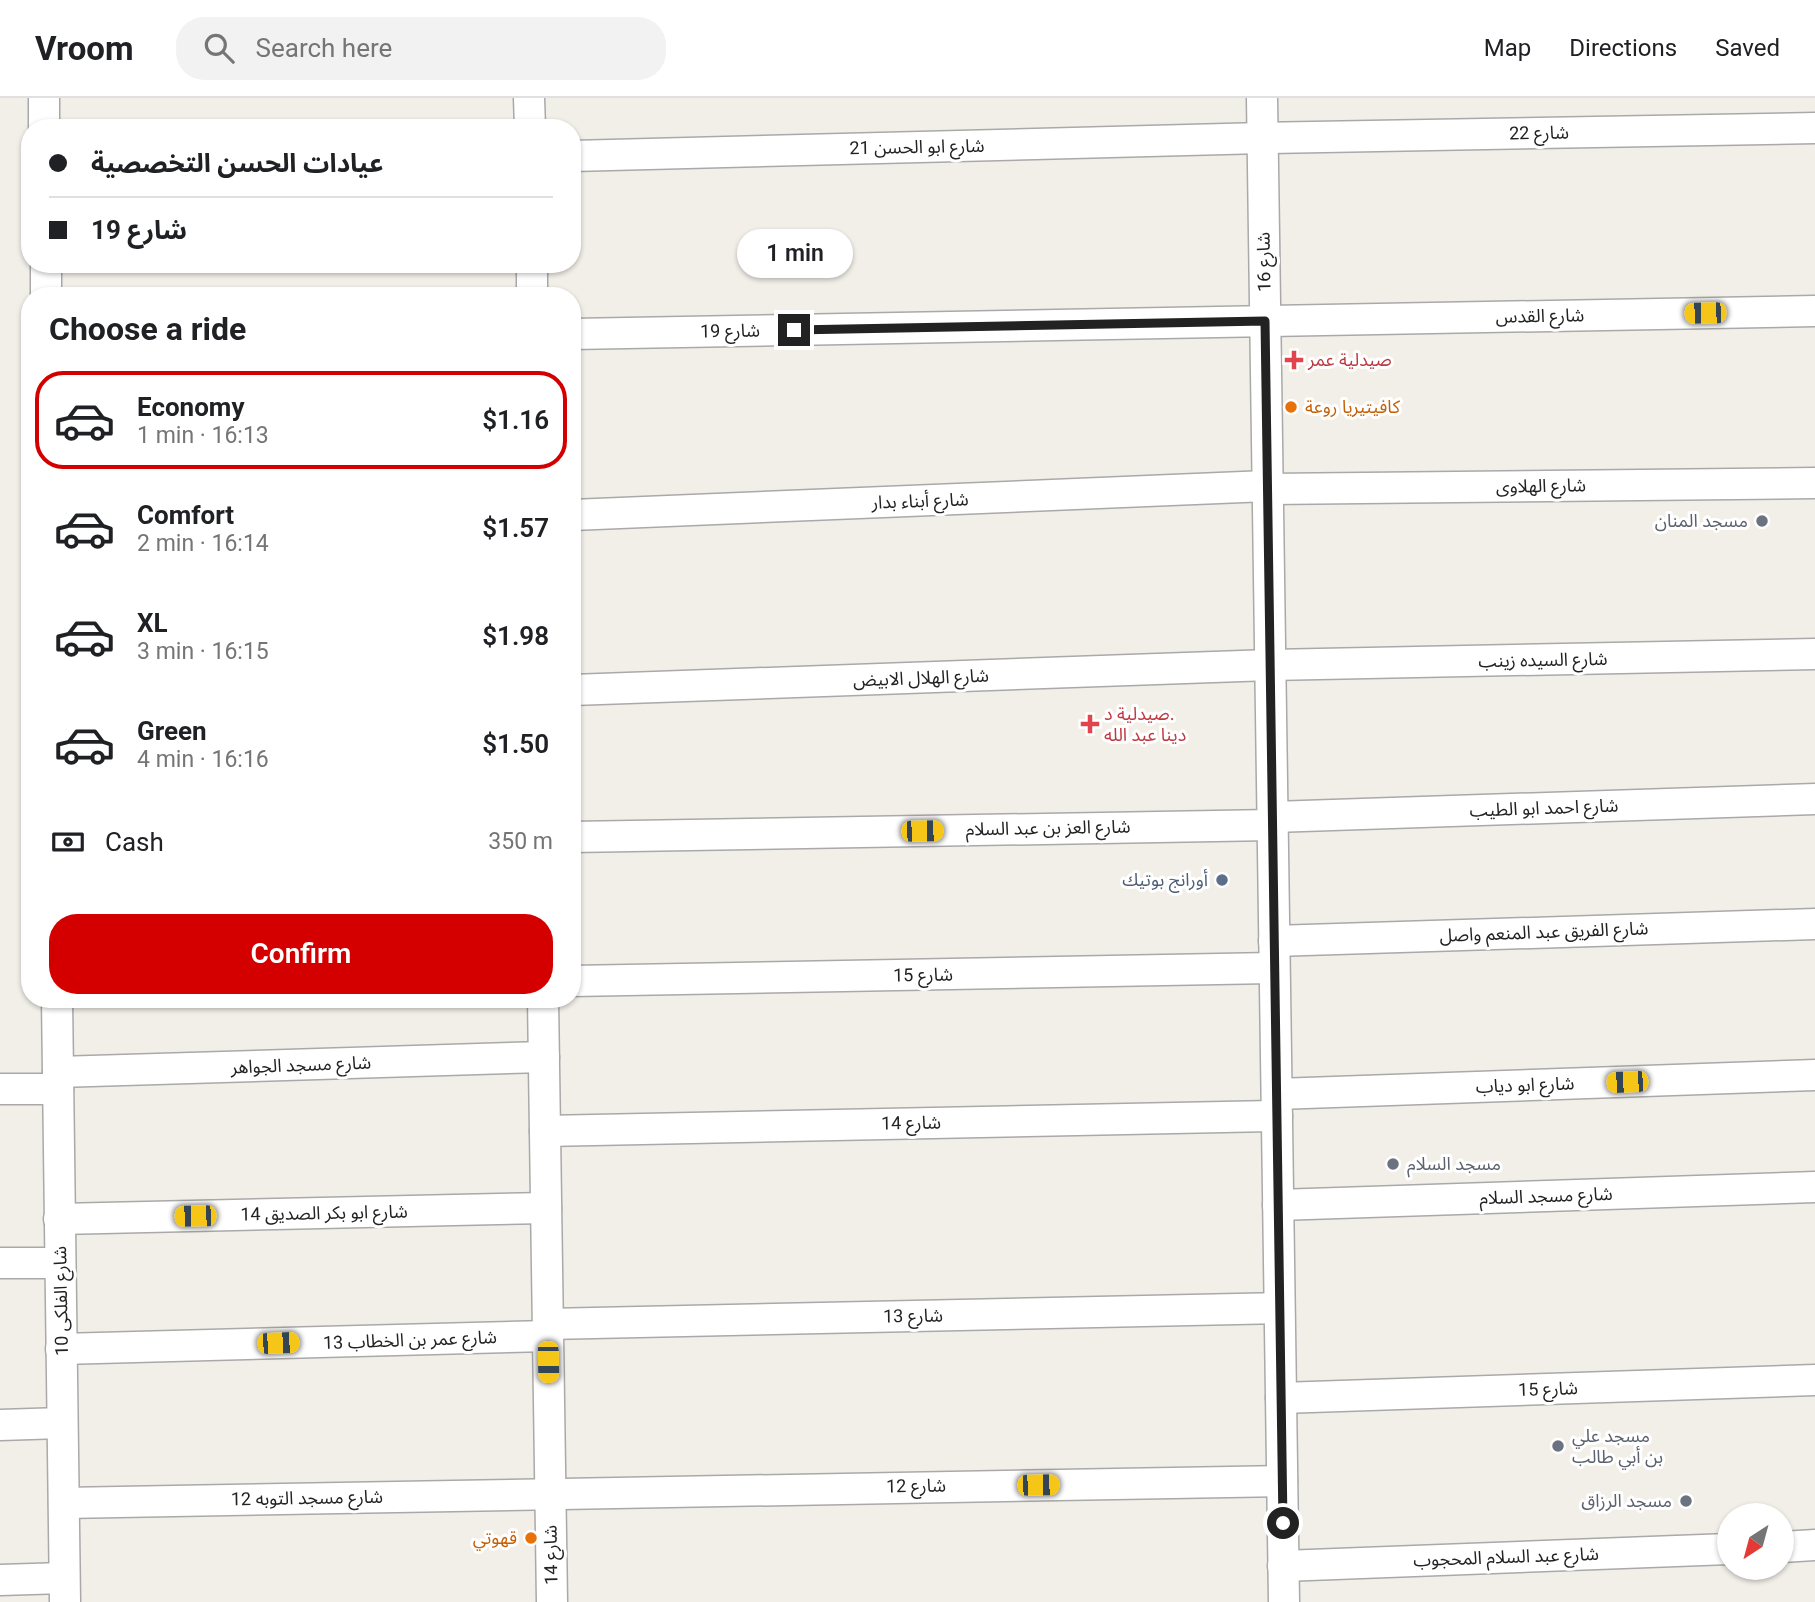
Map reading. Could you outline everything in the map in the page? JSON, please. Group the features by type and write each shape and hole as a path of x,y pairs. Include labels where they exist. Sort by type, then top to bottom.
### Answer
{"street":[{"path":"44,98 44,119"},
{"path":"529,98 530,119"},
{"name":"شارع 16","path":"1262,98 1284,1602"},
{"name":"شارع 22","path":"1263,138 1815,128"},
{"name":"شارع ابو الحسن 21","path":"581,156 1263,138"},
{"name":"شارع القدس","path":"1265,321 1815,312"},
{"name":"شارع 19","path":"581,334 1265,321"},
{"name":"شارع الهلاوى","path":"1268,488 1815,482"},
{"name":"شارع أبناء بدار","path":"581,515 1268,488"},
{"name":"شارع السيده زينب","path":"1270,665 1815,654"},
{"name":"شارع الهلال الابيض","path":"581,690 1270,665"},
{"name":"شارع احمد ابو الطيب","path":"1273,821 1815,799"},
{"name":"شارع العز بن عبد السلام","path":"581,837 1273,821"},
{"name":"شارع الفريق عبد المنعم واصل","path":"1274,955 1815,924"},
{"name":"شارع 15","path":"581,981 1274,955"},
{"name":"شارع الفلكى 10","path":"57,1008 65,1590"},
{"name":"شارع 14","path":"543,1008 552,1602"},
{"name":"شارع مسجد الجواهر","path":"58,1080 544,1058"},
{"name":"شارع ابو دياب","path":"1277,1105 1815,1074"},
{"path":"0,1090 58,1080"},
{"name":"شارع 14","path":"545,1130 1277,1105"},
{"name":"شارع مسجد السلام","path":"1278,1205 1815,1187"},
{"name":"شارع ابو بكر الصديق 14","path":"60,1219 546,1208"},
{"path":"0,1263 60,1263"},
{"name":"شارع 13","path":"548,1330 1279,1308"},
{"name":"شارع عمر بن الخطاب 13","path":"61,1349 548,1330"},
{"name":"شارع 15","path":"1281,1398 1815,1380"},
{"path":"0,1425 62,1423"},
{"name":"شارع 12","path":"551,1492 1282,1481"},
{"name":"شارع مسجد التوبه 12","path":"64,1503 551,1492"},
{"path":"1794,1546 1815,1545"},
{"name":"شارع عبد السلام المحجوب","path":"1283,1566 1717,1549"},
{"path":"0,1580 65,1590"}],"place":[{"name":"صيدلية عمر","path":"1294,360"},
{"name":"كافيتيريا روعة","path":"1291,407"},
{"name":"مسجد المنان","path":"1762,521"},
{"name":"صيدلية د. دينا عبد الله","path":"1090,724"},
{"name":"أورانج بوتيك","path":"1222,880"},
{"name":"مسجد السلام","path":"1393,1164"},
{"name":"مسجد علي بن أبي طالب","path":"1558,1446"},
{"name":"مسجد الرزاق","path":"1686,1501"},
{"name":"قهوتي","path":"531,1538"}],"route":[{"path":"794,330 1265,321 1283,1523"}]}
